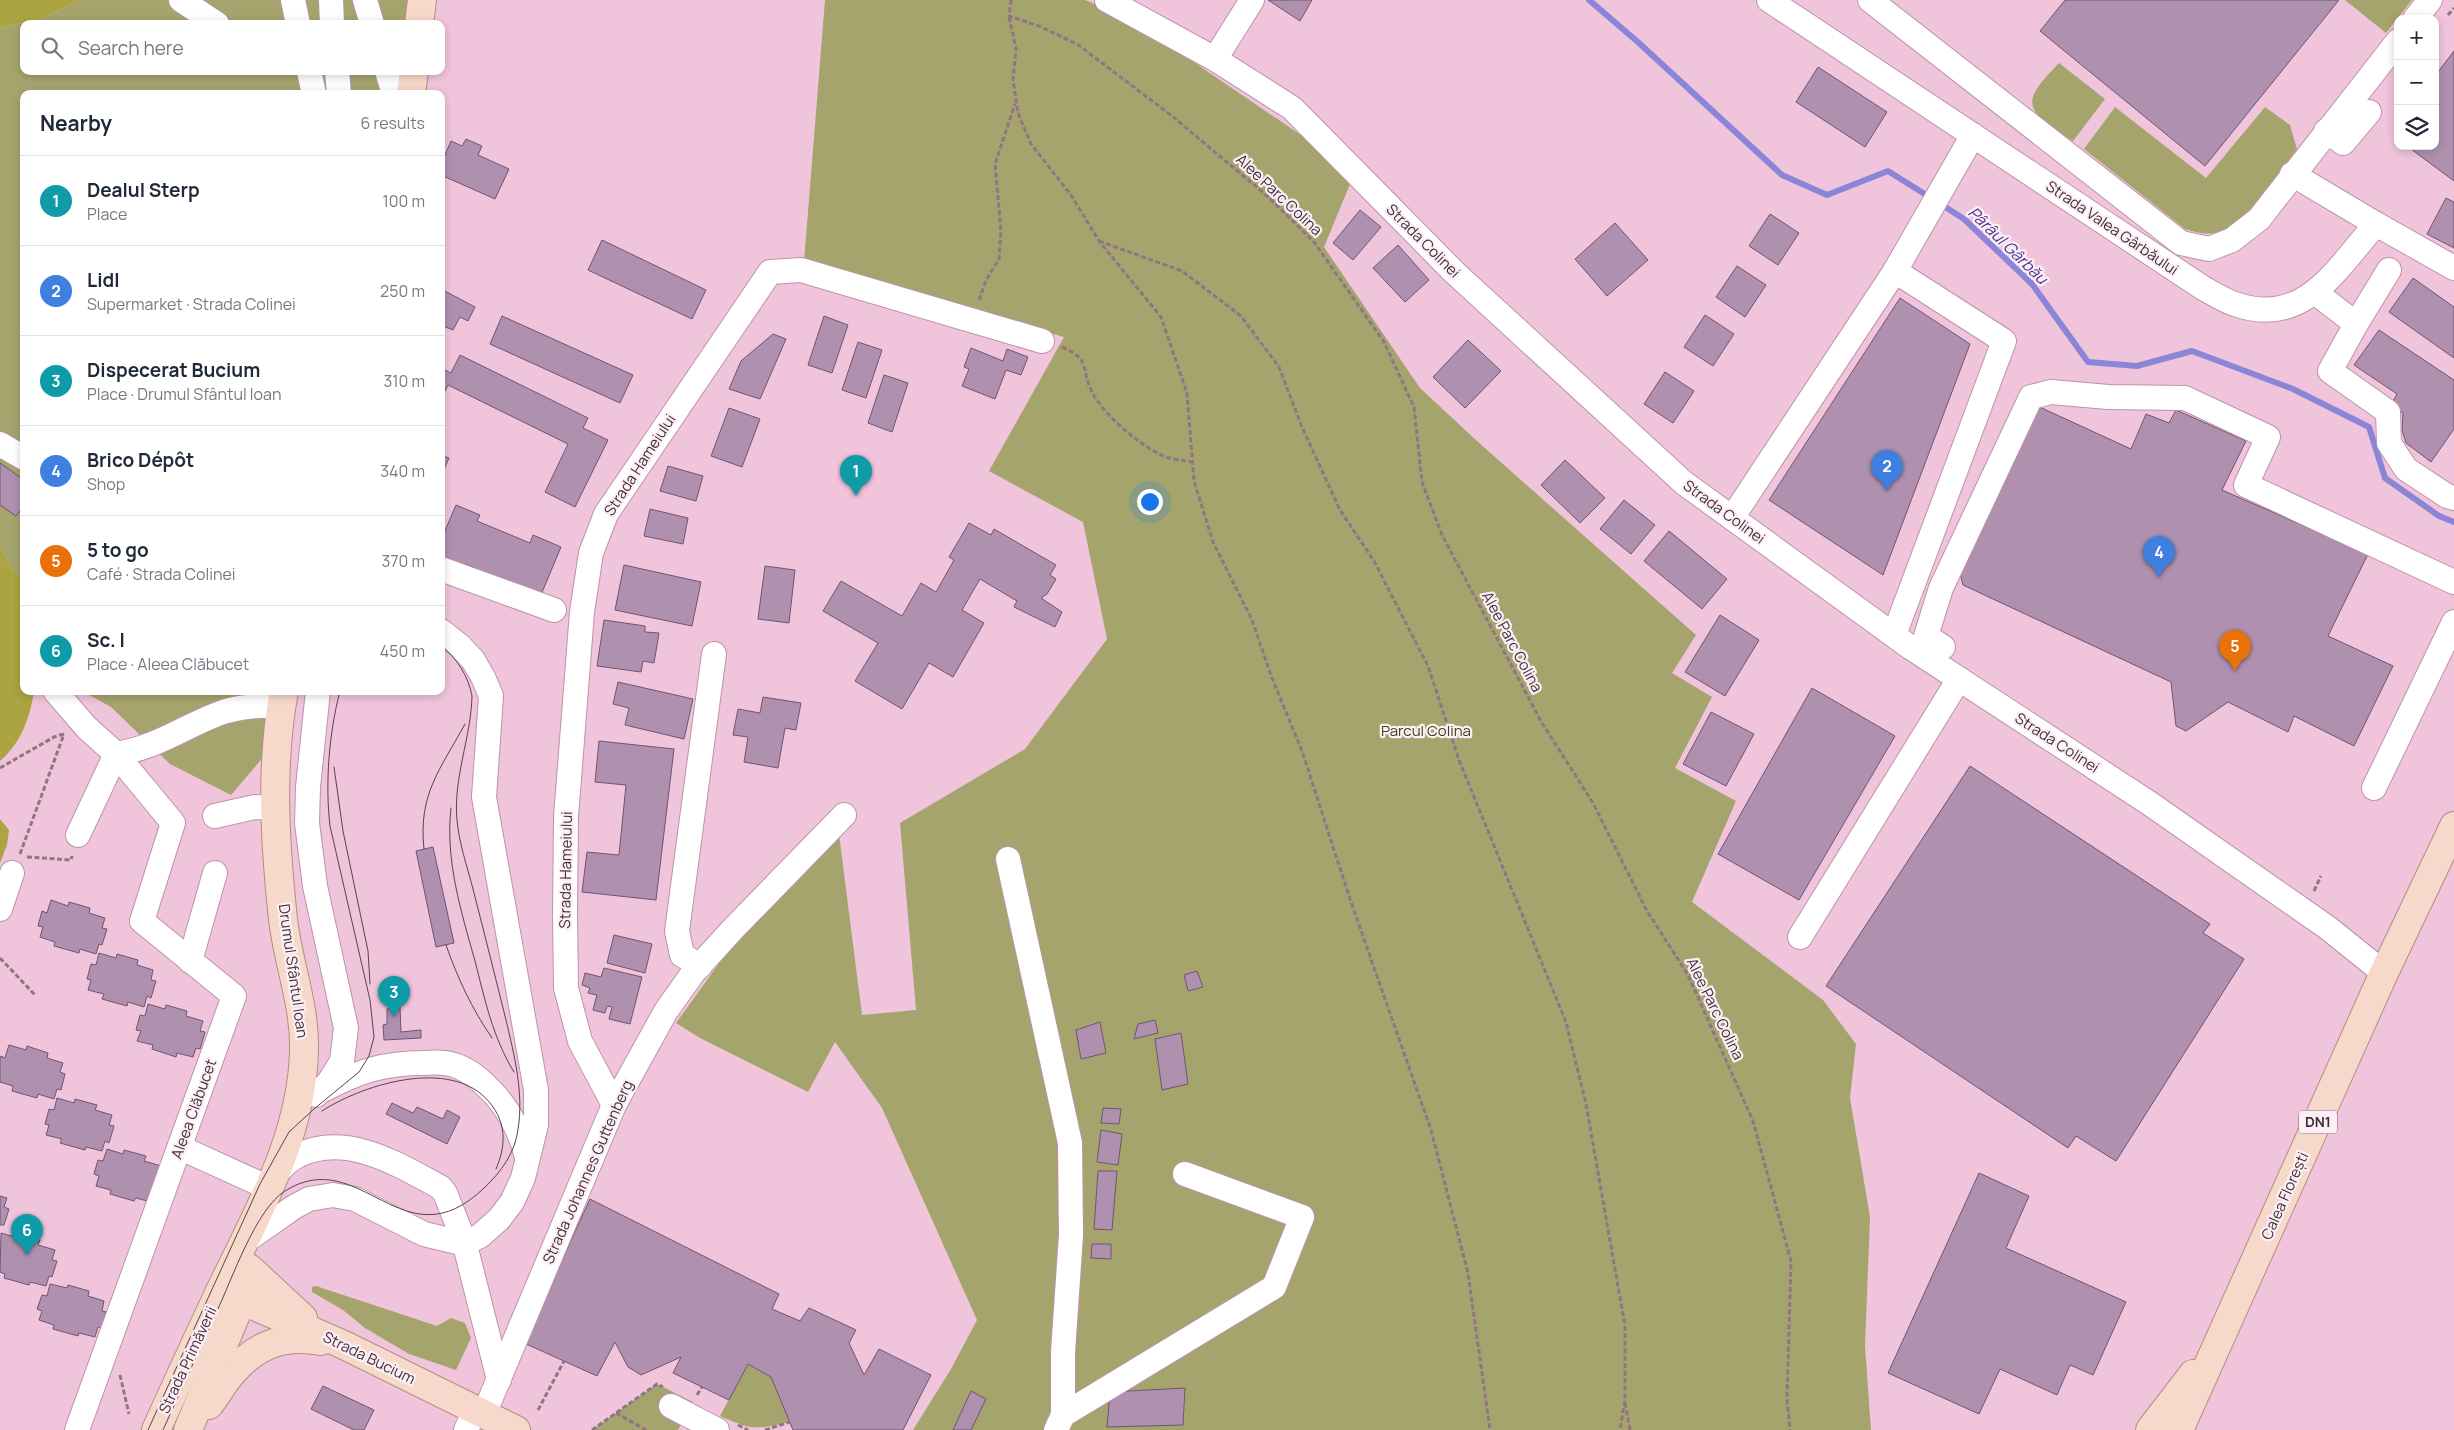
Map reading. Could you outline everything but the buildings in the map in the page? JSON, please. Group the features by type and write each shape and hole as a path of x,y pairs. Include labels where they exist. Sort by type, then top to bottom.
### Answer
{"main road":[{"path":"420,20 422,0"},
{"path":"412,90 413,75"},
{"name":"Drumul Sfântul Ioan","path":"231,1296 244,1242 272,1181 293,1119 302,1080 303,1025 284,920 276,808 275,749 282,699"},
{"name":"Calea Florești","path":"2179,1430 2384,973 2454,826"},
{"path":"244,1242 249,1268 302,1317 322,1328 344,1345"},
{"path":"231,1296 249,1268"},
{"name":"Strada Bucium","path":"231,1296 344,1345 475,1418 516,1430"},
{"name":"Strada Primăverii","path":"188,1430 231,1296"},
{"name":"Strada Primăverii","path":"156,1430 231,1296"},
{"path":"2150,1430 2222,1334"},
{"path":"188,1430 216,1396 231,1374 261,1347 283,1339 313,1339 344,1345"}],"street":[{"path":"181,0 211,20"},
{"path":"331,0 332,20"},
{"path":"365,0 371,20"},
{"name":"Strada Colinei","path":"1107,0 1142,8 1215,59 1292,108 1455,273 1684,483 1894,635 2165,814 2328,928 2384,973"},
{"path":"1215,59 1252,0"},
{"name":"Strada Valea Gârbăului","path":"1769,0 2203,288 2237,305 2270,312 2295,305 2316,292 2376,224"},
{"path":"1870,0 2181,243 2209,249 2232,240 2259,219 2292,174 2394,46"},
{"path":"2418,15 2430,0"},
{"path":"310,75 313,90"},
{"path":"337,75 339,90"},
{"path":"388,75 393,90"},
{"path":"2326,131 2343,143 2369,112"},
{"path":"1732,518 1895,271 1950,180 1973,135"},
{"path":"2292,174 2454,268"},
{"name":"Strada Hameiului","path":"614,1105 580,1041 566,988 566,817 582,612 591,553 606,514 770,272 801,270 1042,341"},
{"path":"2389,270 2330,371 2388,412 2389,443 2406,469 2447,496 2454,498"},
{"path":"1894,635 2004,341 1895,271"},
{"path":"2316,292 2356,324"},
{"path":"1943,647 1926,636 1941,588 2031,397 2051,392 2108,397 2185,398 2268,437 2246,485 2454,582"},
{"path":"0,444 20,456"},
{"path":"445,570 554,610"},
{"path":"2374,788 2454,622"},
{"path":"244,1242 294,1207 309,1199 333,1195 355,1199 424,1234 456,1242 464,1241 480,1236 506,1211 523,1178 536,1125 536,1082 484,797 490,696 483,677 472,660 460,646 445,634"},
{"path":"700,966 682,955 676,931 714,654"},
{"path":"1800,938 1959,679"},
{"path":"58,695 87,728 116,754"},
{"path":"293,1119 329,1082 342,1061 346,1028 315,886 307,823 308,787 318,695"},
{"path":"116,754 158,743 223,712 282,699"},
{"path":"78,835 116,754"},
{"name":"Aleea Clăbucet","path":"77,1430 234,996 142,921 173,823 116,754"},
{"path":"215,816 255,807 276,808"},
{"name":"Strada Johannes Guttenberg","path":"475,1418 498,1380 614,1105 666,1011 700,966 732,930 844,815"},
{"path":"1008,859 1070,1143 1071,1235 1059,1422"},
{"path":"0,909 12,873"},
{"path":"190,961 215,873"},
{"path":"316,1095 359,1072 389,1064 439,1062 456,1065 483,1083 500,1102 518,1129 527,1157"},
{"path":"180,1148 272,1181 298,1155 314,1150 336,1147 365,1151 440,1187 445,1193 464,1241 498,1380"},
{"path":"1059,1422 1274,1287 1302,1217 1185,1174"},
{"path":"671,1406 717,1430"}],"path":[{"path":"1011,0 1008,16 1016,48 1014,80 1016,102 1018,113 1031,144 1071,195 1098,241 1160,317 1187,393 1194,481 1213,542 1252,620 1272,678 1302,751 1351,902 1431,1130 1468,1273 1490,1430"},
{"name":"Alee Parc Colina","path":"1008,16 1040,26 1077,44 1172,116 1266,196 1314,242 1384,342 1414,407 1422,482 1442,535 1542,723 1593,804 1647,912 1688,975 1753,1121 1792,1261 1786,1400 1790,1430"},
{"path":"972,320 986,280 999,258 1001,231 995,164 1016,102"},
{"path":"1098,241 1182,272 1241,316 1279,367 1302,427 1340,510 1374,561 1428,666 1459,760 1566,1022 1586,1104 1625,1326 1625,1400 1630,1430"},
{"path":"1042,341 1064,347 1078,355 1085,365 1087,380 1093,394 1121,428 1160,454 1192,462"},
{"path":"0,768 54,736 87,728"},
{"path":"64,734 19,856 71,860 78,835"},
{"path":"0,958 36,996"},
{"path":"538,1410 564,1361"},
{"path":"592,1430 657,1384"},
{"path":"1620,1430 1625,1400"},
{"path":"616,1413 646,1430"},
{"path":"766,1430 790,1422"}],"green space":[{"path":"81,0 411,0 408,20 34,20 43,18"},
{"name":"Parcul Colina","path":"825,0 1085,0 1129,18 1355,172 1324,247 1420,388 1696,635 1672,673 1712,697 1675,768 1736,801 1692,902 1823,1000 1856,1044 1850,1098 1870,1217 1865,1346 1871,1430 913,1430 951,1369 977,1320 882,1108 835,1042 808,1092 700,1038 676,1023 741,933 839,834 862,1015 916,1010 900,823 1025,749 1107,639 1083,522 989,471 1064,337 804,262"},
{"path":"2345,0 2412,0 2400,15 2394,15 2394,23 2386,33"},
{"path":"20,23 20,75 401,75 400,90 20,90 20,577 11,568 0,546 0,28"},
{"path":"2059,63 2105,99 2073,141 2052,128 2038,116 2032,102 2039,86"},
{"path":"2115,107 2206,178 2265,107 2290,125 2297,149 2264,195 2244,217 2234,225 2218,233 2194,232 2185,229 2084,149"},
{"path":"89,695 289,695 271,748 231,795 170,764 111,707"},
{"path":"316,1286 437,1326 451,1318 465,1323 471,1338 456,1370 409,1354 365,1328 343,1310 312,1292 312,1287"},
{"path":"748,1364 771,1377 790,1422 754,1427 720,1416"},
{"path":"657,1384 693,1402 678,1430 592,1430"}],"shaded area":[{"path":"0,0 81,0 43,18 20,20 20,23 0,28"},
{"path":"0,546 11,568 20,577 20,695 33,695 30,711 19,738 0,761"},
{"path":"0,819 9,830 7,845 0,863"}],"waterway":[{"name":"Pârâul Gârbău","path":"1589,0 1639,43 1782,175 1827,195 1888,171 1931,198"},
{"name":"Pârâul Gârbău","path":"1939,203 1964,219 2032,284 2088,362 2137,366 2192,351 2293,389 2369,427 2385,478 2439,516 2454,522"}],"tram line":[{"path":"163,1430 255,1228 274,1200 285,1191 312,1180 337,1181 405,1211 429,1215 455,1209 484,1188 501,1169 514,1146 520,1115 515,1060 461,846 457,820 456,804 469,727 472,696 468,681 461,668 445,649"},
{"path":"148,1430 260,1184 289,1132 359,1072 369,1056 374,1037 370,1000 330,826 328,793 329,758 339,695"},
{"path":"424,849 424,813 428,797 439,769 465,724"},
{"path":"334,767 343,831 368,951 370,984"},
{"path":"451,808 450,847 460,904 490,1018 500,1046 514,1072"},
{"path":"446,945 466,993 492,1038"},
{"path":"322,1111 362,1091 386,1084 410,1079 435,1078 458,1082 477,1091 493,1107 498,1115 501,1122 503,1145 496,1169"}],"place":[{"name":"Lidl","path":"1887,491"},
{"name":"Dealul Sterp","path":"856,496"},
{"name":"Brico Dépôt","path":"2159,577"},
{"name":"5 to go","path":"2235,671"},
{"name":"Dispecerat Bucium","path":"394,1017"},
{"name":"Sc. I","path":"27,1255"}]}
